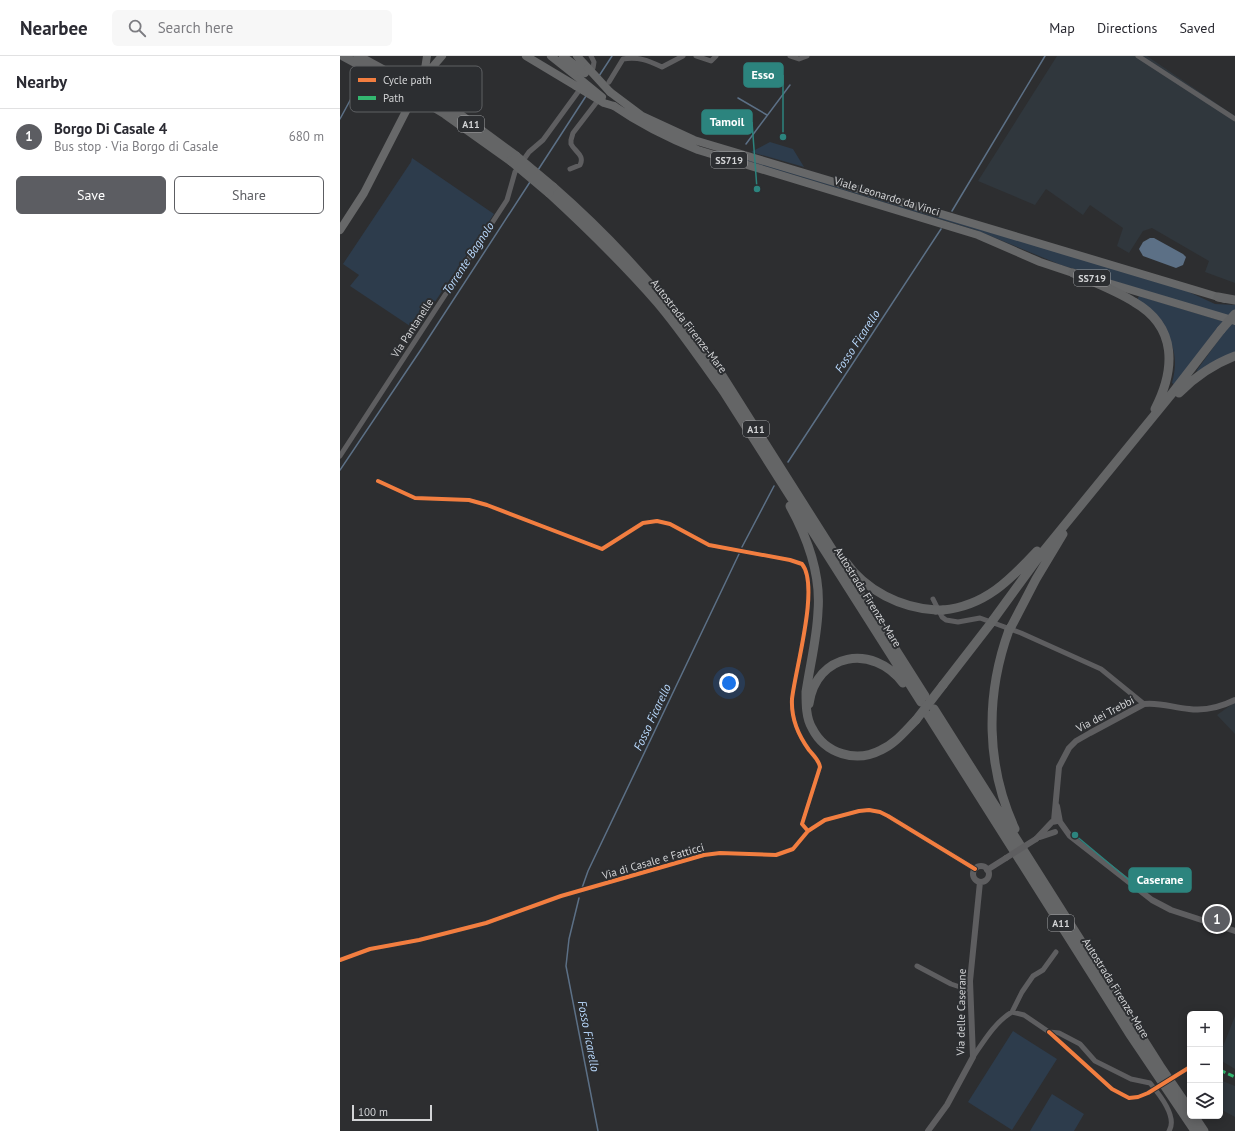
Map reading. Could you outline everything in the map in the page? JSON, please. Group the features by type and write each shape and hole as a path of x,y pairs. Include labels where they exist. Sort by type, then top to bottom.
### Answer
{"highway":[{"name":"Autostrada Firenze-Mare","path":"343,56 364,66"},
{"name":"Autostrada Firenze-Mare","path":"358,56 374,66"},
{"name":"Autostrada Firenze-Mare","path":"455,112 551,190 620,250 668,304 721,374 809,512 921,701"},
{"name":"Autostrada Firenze-Mare","path":"551,190 619,260 657,302 724,392 921,701"},
{"path":"1073,273 1135,302 1155,319 1167,342 1170,370 1164,392 1146,427"},
{"path":"1218,297 1235,301"},
{"path":"768,463 771,475 802,531 816,574 818,610 806,692 809,721 818,738 833,750 842,754 862,756 881,750 890,745 916,720 1013,594 1041,554 1072,519 1235,314"},
{"path":"1146,427 1191,381 1217,364 1235,356"},
{"path":"809,512 820,522 848,565 874,588 888,598 904,604 939,610 969,604 992,593 1011,579 1050,538 1072,519"},
{"path":"1032,865 1005,805 993,750 992,712 994,690 1000,660 1010,629 1036,579 1072,519"},
{"path":"809,721 810,699 815,684 832,665 847,658 862,658 877,661 886,666 921,701"},
{"name":"Autostrada Firenze-Mare","path":"1187,1105 1032,865 929,714 1135,1042 1195,1131"},
{"path":"1196,1119 1204,1131"}],"main road":[{"path":"425,66 427,56"},
{"path":"433,66 442,56"},
{"path":"526,56 583,78"},
{"path":"551,56 583,78"},
{"path":"563,56 583,78"},
{"path":"577,56 583,78"},
{"name":"Viale Leonardo da Vinci","path":"583,78 610,92 642,116 694,140 1218,297"},
{"name":"Viale Leonardo da Vinci","path":"583,78 604,103 614,106 629,117 698,150 972,233 1040,262 1235,321"},
{"path":"340,230 364,194 406,112"}],"street":[{"path":"583,78 594,62 591,56"},
{"path":"609,82 623,58 640,57 662,66 684,56"},
{"path":"696,56 711,61 716,56"},
{"path":"790,56 799,59 807,56"},
{"path":"1138,56 1235,119"},
{"name":"Via Pantanelle","path":"340,456 507,200 515,172 529,152 543,140 583,78"},
{"path":"570,170 580,165 582,160 581,156 571,144 572,136 596,103"},
{"path":"378,481 415,498 478,502 544,525 602,549 643,523 657,521 670,524 709,545 790,560 802,564 807,574 807,608 794,688 793,710 797,730 802,741 818,759 820,767 802,824 808,831"},
{"path":"933,599 942,617 946,620 958,622 980,618 1021,633 1101,669 1144,704"},
{"name":"Via dei Trebbi","path":"1052,824 1056,805 1059,767 1069,748 1080,738 1144,704 1157,704 1188,710 1201,710 1216,707 1235,700"},
{"name":"Via dei Trebbi","path":"1056,805 1061,824"},
{"name":"Via di Casale e Fatticci","path":"340,960 370,949 419,940 486,923 561,896 704,855 720,852 776,855 793,849 808,831 825,820 858,811 880,812 975,869"},
{"path":"975,869 981,866 987,870 1036,839 1052,824 1061,824"},
{"path":"1052,824 1052,830 1070,836"},
{"path":"1036,839 1062,829 1061,824"},
{"path":"1061,824 1070,836 1152,900 1171,910 1235,931"},
{"name":"Via delle Caserane","path":"975,869 973,873 974,878 980,882"},
{"name":"Via delle Caserane","path":"980,882 988,878 987,870"},
{"name":"Via delle Caserane","path":"928,1131 947,1105 973,1057 969,990 980,882"},
{"path":"973,1057 1000,1022 1012,1012 1033,976 1043,970 1056,952"},
{"path":"917,966 951,984 969,990"},
{"path":"1012,1012 1024,1015 1049,1032 1059,1033 1080,1044 1095,1061 1131,1079 1150,1083 1157,1093 1171,1121 1169,1131"}],"shaded area":[{"path":"1057,56 1147,56 1235,116 1235,283 1205,272 1209,261 1152,228 1143,231 1129,253 1117,246 1123,228 1090,205 1083,215 1046,189 1035,205 978,181"},
{"path":"770,142 793,149 804,167 751,152"},
{"path":"717,150 1180,288 1215,304 1235,305 1235,318 1061,265 976,230 717,152"},
{"path":"412,158 494,214 416,330 350,286 359,275 343,264 411,162"},
{"path":"1150,238 1154,238 1183,254 1186,257 1183,265 1176,268 1143,256 1139,249 1143,242"},
{"path":"1139,296 1235,325 1235,353 1199,374 1197,370 1223,334 1175,385 1172,383 1175,369 1175,357 1172,346 1162,328 1137,300"},
{"path":"1235,702 1235,734 1217,715"},
{"path":"1235,1016 1235,1069 1223,1062 1223,1046"},
{"path":"1013,1031 1057,1059 1012,1130 968,1102"},
{"path":"1223,1081 1235,1086 1235,1117 1223,1111"},
{"path":"1052,1094 1084,1114 1074,1131 1030,1131"}],"waterway":[{"name":"Torrente Bagnolo","path":"599,76 612,56"},
{"name":"Fosso Ficarello","path":"952,211 1045,56"},
{"path":"746,144 790,85"},
{"name":"Torrente Bagnolo","path":"538,170 586,96"},
{"path":"738,98 767,115"},
{"path":"340,119 350,100"},
{"name":"Torrente Bagnolo","path":"340,470 422,348 530,182"},
{"name":"Fosso Ficarello","path":"788,462 941,229"},
{"name":"Fosso Ficarello","path":"742,547 774,486"},
{"name":"Fosso Ficarello","path":"582,888 588,871 739,554"},
{"name":"Fosso Ficarello","path":"579,898 569,939 566,966 598,1131"}],"marked path":[{"path":"1223,1071 1235,1077"}],"cycle path":[{"path":"378,481 415,498 469,500 487,505 602,549 643,523 657,521 670,524 709,545 790,560 802,564 807,575 808,609 794,686 792,706 794,720 799,732 820,767 802,824 808,831"},
{"path":"340,960 370,949 419,940 486,923 561,896 704,855 720,853 776,855 793,849 808,831 825,820 859,811 869,810 880,812 975,869"},
{"path":"1049,1032 1112,1089 1129,1098 1138,1097 1148,1093 1187,1069"}],"place":[{"name":"Esso","path":"783,137"},
{"name":"Tamoil","path":"757,189"},
{"name":"Caserane","path":"1075,835"},
{"name":"Borgo Di Casale 4","path":"1217,919"}]}
